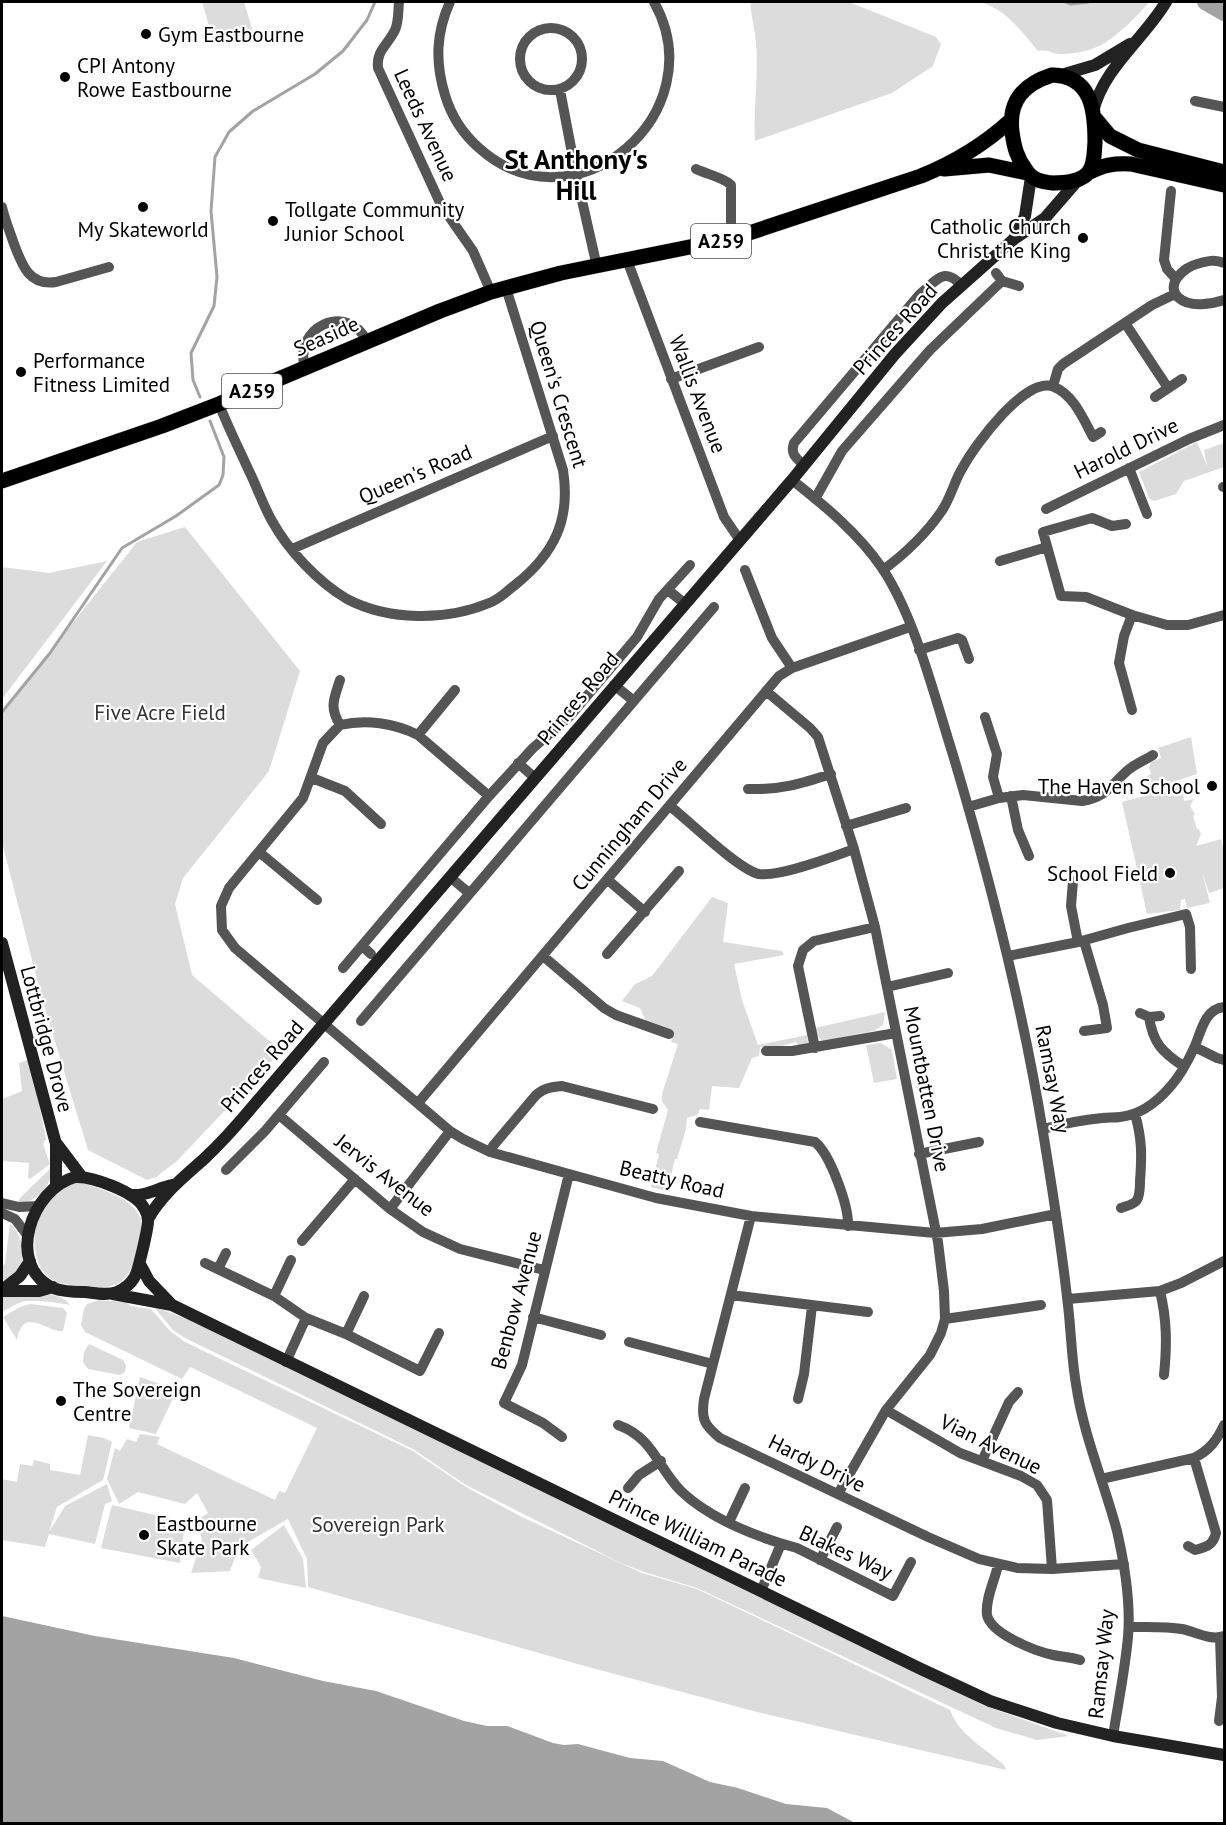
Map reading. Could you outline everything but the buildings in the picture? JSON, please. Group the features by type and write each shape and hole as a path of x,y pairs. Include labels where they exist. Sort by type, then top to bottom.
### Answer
{"main road":[{"path":"1083,176 1094,156 1094,115 1090,99 1084,90 1071,79 1061,75 1052,75 1037,80 1017,98 1011,120 1015,148 1029,175 1048,182 1083,176 1101,166 1115,163 1131,164 1224,185"},
{"path":"1094,115 1110,136 1138,150 1224,172"},
{"name":"A259","path":"498,290 561,273 734,238 938,169 995,135 1011,120"},
{"name":"A259","path":"938,169 989,165 1029,175"},
{"name":"Seaside","path":"2,481 152,430 440,311 498,290"}],"street":[{"name":"Leeds Avenue","path":"399,2 397,24 393,34 380,50 378,68 441,205 498,290"},
{"path":"450,2 440,29 438,51 439,69 447,102 463,131 484,152 512,168 544,176 576,174 606,163 625,151 640,136 658,109 668,78 669,57 664,24 654,2"},
{"path":"1094,115 1101,88 1166,2"},
{"path":"550,28 564,31 572,36 580,48 582,62 578,76 560,90 551,91 539,88 529,81 522,70 520,63 523,46 530,36 541,30 550,28"},
{"path":"1061,75 1095,65 1139,38"},
{"path":"560,90 597,267"},
{"path":"1195,101 1224,107"},
{"path":"696,169 725,180 731,185 731,226 734,238"},
{"name":"Princes Road","path":"1014,239 1025,216 1029,175"},
{"name":"Princes Road","path":"148,1219 153,1209 174,1184 219,1144 324,1024 792,480 895,354 942,303 1014,239 1045,218 1083,176"},
{"path":"1176,279 1167,269 1164,260 1165,233 1171,196 1183,202"},
{"path":"2,207 21,263 27,273 35,279 51,283 109,267"},
{"name":"Wallis Avenue","path":"627,260 724,516 739,539"},
{"path":"1224,263 1209,260 1182,270 1176,279 1175,294 1180,300 1192,304 1217,303 1224,300"},
{"path":"804,465 793,454 791,449 794,443 869,360 920,294 941,276 954,277 962,286"},
{"path":"815,499 842,451 915,359 999,277 1019,286"},
{"name":"Queen's Crescent","path":"219,404 272,521 292,549 317,576 347,598 385,613 425,616 490,603 533,569 559,532 566,504 563,470 553,436 498,290"},
{"path":"1053,386 1058,369 1063,364 1152,305 1175,294"},
{"path":"304,368 302,357 306,344 313,332 323,323 332,321 344,323 359,330 367,341"},
{"path":"1125,323 1168,388"},
{"path":"671,379 759,347"},
{"path":"1155,398 1182,379"},
{"path":"883,570 917,542 943,510 962,467 988,430 1029,390 1039,386 1053,386 1072,402 1093,436 1101,432"},
{"name":"Harold Drive","path":"1046,509 1189,439 1224,425"},
{"name":"Queen's Road","path":"292,549 553,436"},
{"path":"1130,468 1147,514"},
{"name":"Ramsay Way","path":"792,480 864,544 883,570 901,604 919,650 968,807 1008,956 1043,1129 1068,1299 1076,1390 1117,1530 1128,1593 1129,1627 1113,1736"},
{"path":"1126,524 1112,526 1092,518 1043,532 1061,596 1086,597 1132,615 1167,625 1188,625 1224,615"},
{"path":"1000,561 1047,547"},
{"name":"Princes Road","path":"343,968 518,763 569,717 643,630 654,607 690,565"},
{"path":"745,570 772,638 792,668"},
{"path":"668,590 684,603"},
{"name":"Princes Road","path":"361,1021 714,607"},
{"path":"1132,615 1124,636 1119,663 1132,710"},
{"name":"Cunningham Drive","path":"417,1103 779,676 792,668 910,627"},
{"path":"919,650 958,638 962,640 969,659"},
{"path":"340,680 332,706 340,725 359,722 386,724 418,735 489,796"},
{"path":"615,685 634,701"},
{"path":"418,735 455,690"},
{"name":"Mountbatten Drive","path":"766,691 818,737 854,849 875,927 938,1242 944,1291 945,1319 930,1355 886,1410 838,1494"},
{"path":"985,717 997,754 993,777 999,798"},
{"name":"Beatty Road","path":"340,725 323,743 303,798 229,888 221,906 222,930 235,948 450,1131 490,1152 656,1198 751,1216 935,1233 982,1229 1056,1214"},
{"path":"968,807 1011,796 1089,800 1104,794 1131,767 1153,755"},
{"path":"518,763 535,778"},
{"path":"748,789 776,789 794,786 831,774"},
{"path":"312,778 345,791 381,824"},
{"path":"1011,796 1018,830 1029,856"},
{"path":"670,806 738,863 758,873 778,872 854,849"},
{"path":"846,826 906,808"},
{"path":"259,852 317,900"},
{"path":"607,954 679,871"},
{"path":"450,877 469,893"},
{"path":"608,880 645,912"},
{"path":"1072,881 1071,906 1112,1027 1084,1032"},
{"path":"1008,956 1186,915 1190,927 1191,969"},
{"path":"815,1047 798,966 803,950 814,941 875,927"},
{"name":"Lottbridge Drove","path":"2,944 56,1144 56,1187"},
{"path":"362,946 371,954"},
{"path":"543,956 604,1008 616,1015 669,1034"},
{"path":"887,987 948,973"},
{"path":"1043,1129 1135,1114 1160,1097 1172,1085 1195,1047 1196,1039 1207,1018 1217,1008 1224,1007"},
{"path":"1149,1015 1151,1031 1156,1042 1163,1051 1183,1066"},
{"path":"766,1051 792,1051 896,1033"},
{"path":"1195,1047 1224,1060"},
{"name":"Princes Road","path":"226,1170 279,1115 324,1062"},
{"path":"490,1152 536,1095 552,1086 562,1086 653,1109"},
{"path":"1121,1208 1132,1205 1137,1200 1139,1192 1142,1145 1135,1114"},
{"name":"Jervis Avenue","path":"279,1115 390,1209 423,1232 450,1245 544,1270"},
{"path":"699,1122 814,1142 825,1153 844,1203 848,1226"},
{"path":"390,1209 450,1131"},
{"path":"919,1154 979,1142"},
{"name":"Lottbridge Drove","path":"56,1144 82,1177"},
{"name":"Benbow Avenue","path":"562,1437 543,1423 504,1403 522,1365 569,1174"},
{"path":"2,1291 39,1291 53,1287 78,1292 113,1294 122,1290 134,1279 140,1264 148,1219 144,1208 130,1195 82,1177 69,1178 56,1187 38,1206 30,1223 28,1236 30,1261 38,1275 53,1287"},
{"path":"302,1241 355,1179"},
{"name":"Princes Road","path":"130,1195 153,1193 174,1184"},
{"path":"2,1203 19,1207 38,1206"},
{"path":"2,1213 15,1220 28,1236"},
{"name":"Hardy Drive","path":"751,1216 702,1413 710,1430 720,1438 961,1552 998,1565 1052,1569 1124,1564"},
{"path":"218,1269 226,1253"},
{"path":"274,1296 291,1260"},
{"path":"2,1291 20,1276 30,1261"},
{"path":"1068,1299 1160,1291 1224,1261"},
{"path":"205,1263 274,1296 306,1318 346,1334 420,1371 439,1333"},
{"name":"Prince William Parade","path":"140,1264 149,1281 172,1305"},
{"path":"1160,1291 1167,1323 1164,1375"},
{"name":"Prince William Parade","path":"113,1294 172,1305 990,1701 1029,1714 1113,1736 1224,1755"},
{"path":"731,1295 868,1312"},
{"path":"346,1334 364,1296"},
{"path":"945,1319 1041,1305"},
{"path":"798,1399 804,1374 812,1306"},
{"path":"532,1317 601,1335"},
{"path":"286,1362 306,1318"},
{"path":"629,1342 713,1364"},
{"path":"982,1461 1009,1402 1018,1392"},
{"name":"Vian Avenue","path":"886,1410 943,1445 1031,1480 1043,1492 1047,1500 1052,1569"},
{"name":"Blakes Way","path":"618,1425 644,1440 681,1491 713,1515 781,1544 797,1548 893,1596 910,1562"},
{"path":"1101,1479 1194,1458 1206,1452 1213,1445 1224,1425"},
{"path":"1188,1546 1195,1550 1208,1547 1216,1533 1194,1458"},
{"path":"628,1488 639,1475 661,1461"},
{"path":"729,1522 745,1488"},
{"path":"820,1560 837,1527"},
{"name":"Blakes Way","path":"761,1591 781,1544"},
{"path":"998,1565 987,1606 987,1615 994,1628 1041,1651 1080,1660"},
{"path":"1129,1627 1182,1629 1222,1637 1223,1697 1220,1721"}],"green space":[{"path":"202,2 244,2 253,32 214,43"},
{"path":"750,2 849,2 936,37 941,44 933,66 892,93 755,141 757,55"},
{"path":"980,2 1149,2 1110,40 1092,49 1060,54 1038,51 1005,15"},
{"path":"1197,442 1207,466 1204,450 1224,443 1224,467 1184,481 1176,494 1154,501 1149,498 1139,472"},
{"name":"Five Acre Field","path":"185,527 300,671 269,771 183,878 175,904 192,975 281,1051 177,1161 156,1177 147,1180 88,1150 42,999 2,842 2,712 137,542"},
{"path":"107,561 2,699 2,567 49,573"},
{"path":"1191,737 1197,774 1152,789 1147,776 1151,774 1149,768 1151,762 1161,758 1158,748"},
{"name":"School Field","path":"1181,786 1184,801 1194,799 1190,806 1195,814 1193,816 1197,829 1201,834 1196,846 1221,839 1224,853 1224,888 1209,893 1202,872 1210,903 1187,908 1185,899 1181,900 1180,910 1147,914 1122,802"},
{"path":"712,897 728,903 723,942 782,951 784,955 734,964 742,1000 758,1045 807,1035 808,1043 799,1046 796,1042 778,1047 760,1047 759,1056 752,1058 739,1088 712,1086 709,1110 700,1109 697,1115 687,1118 686,1129 667,1191 651,1187 659,1154 656,1153 668,1110 662,1101 662,1094 678,1044 671,1042 673,1034 646,1021 640,1008 622,1001 635,984 652,976"},
{"path":"885,1012 883,1025 874,1031 823,1041 818,1037 815,1028"},
{"path":"881,1043 892,1050 897,1079 874,1083 866,1045"},
{"path":"30,1059 46,1139 43,1144 50,1164 30,1179 28,1178 29,1163 2,1161 2,1099 22,1091 19,1063"},
{"path":"53,1166 52,1174 42,1192 31,1200 17,1204 20,1198"},
{"path":"79,1182 128,1202 140,1217 142,1229 134,1263 124,1279 112,1286 98,1287 57,1282 47,1276 38,1262 34,1237 39,1218 61,1189"},
{"path":"10,1224 18,1234 23,1253 17,1272 2,1282 2,1267 5,1263"},
{"path":"19,1293 54,1295 70,1305 30,1301 19,1303 2,1311 2,1297"},
{"name":"Sovereign Park","path":"99,1300 126,1302 131,1306 151,1309 170,1331 185,1342 413,1451 466,1487 520,1516 642,1573 697,1589 950,1710 966,1734 1004,1765 1006,1770 757,1712 581,1665 308,1587 307,1559 288,1519 239,1547 230,1571 191,1573 202,1540 197,1520 208,1513 197,1493 185,1504 138,1492 119,1504 107,1479 115,1448 120,1451 127,1439 136,1442 140,1434 160,1437 157,1444 275,1500 279,1491 285,1493 317,1428 190,1367 182,1379 85,1332 81,1325 84,1309 87,1304"},
{"path":"30,1304 63,1308 67,1313 63,1331 30,1322 20,1329 17,1340 3,1317"},
{"name":"Sovereign Park","path":"154,1307 190,1320 994,1709 1069,1736 1037,1740 996,1728 697,1588 621,1563 466,1485 413,1449 185,1338 173,1330"},
{"path":"89,1344 123,1360 126,1365 125,1372 120,1375 88,1369 83,1362 84,1352"},
{"path":"140,1377 177,1390 156,1434 129,1428"},
{"path":"88,1435 112,1442 103,1480 57,1507 49,1532 65,1506 107,1484 112,1501 105,1504 95,1544 49,1534 45,1547 2,1540 2,1479 17,1482 20,1464 32,1466 34,1460 50,1464 50,1470 80,1475"},
{"name":"Eastbourne Skate Park","path":"112,1505 185,1522 180,1563 101,1548"},
{"path":"284,1525 303,1559 306,1588 258,1578 261,1567 251,1550"}],"shaded area":[{"path":"2,1616 95,1636 234,1658 323,1681 376,1691 464,1721 487,1726 507,1726 553,1743 578,1744 630,1758 663,1761 710,1782 738,1788 786,1804 827,1808 855,1823 2,1823"}],"waterway":[{"path":"200,397 193,380 191,353 214,306 217,277 211,211 215,157 229,132 253,111 315,74 343,51 367,20 375,2"},
{"path":"1066,2 1071,4 1089,2"},
{"path":"1205,2 1224,13"},
{"path":"2,712 50,653 122,548 176,516 219,485 223,475 224,457 210,421"}],"place":[{"name":"Gym Eastbourne","path":"146,34"},
{"name":"CPI Antony Rowe Eastbourne","path":"65,77"},
{"name":"My Skateworld","path":"143,207"},
{"name":"Tollgate Community Junior School","path":"273,221"},
{"name":"Catholic Church Christ the King","path":"1083,238"},
{"name":"Performance Fitness Limited","path":"21,372"},
{"name":"The Haven School","path":"1212,786"},
{"name":"School Field","path":"1170,873"},
{"name":"The Sovereign Centre","path":"61,1401"},
{"name":"Eastbourne Skate Park","path":"144,1535"}],"district":[{"name":"St Anthony's Hill","path":"576,174"}]}
